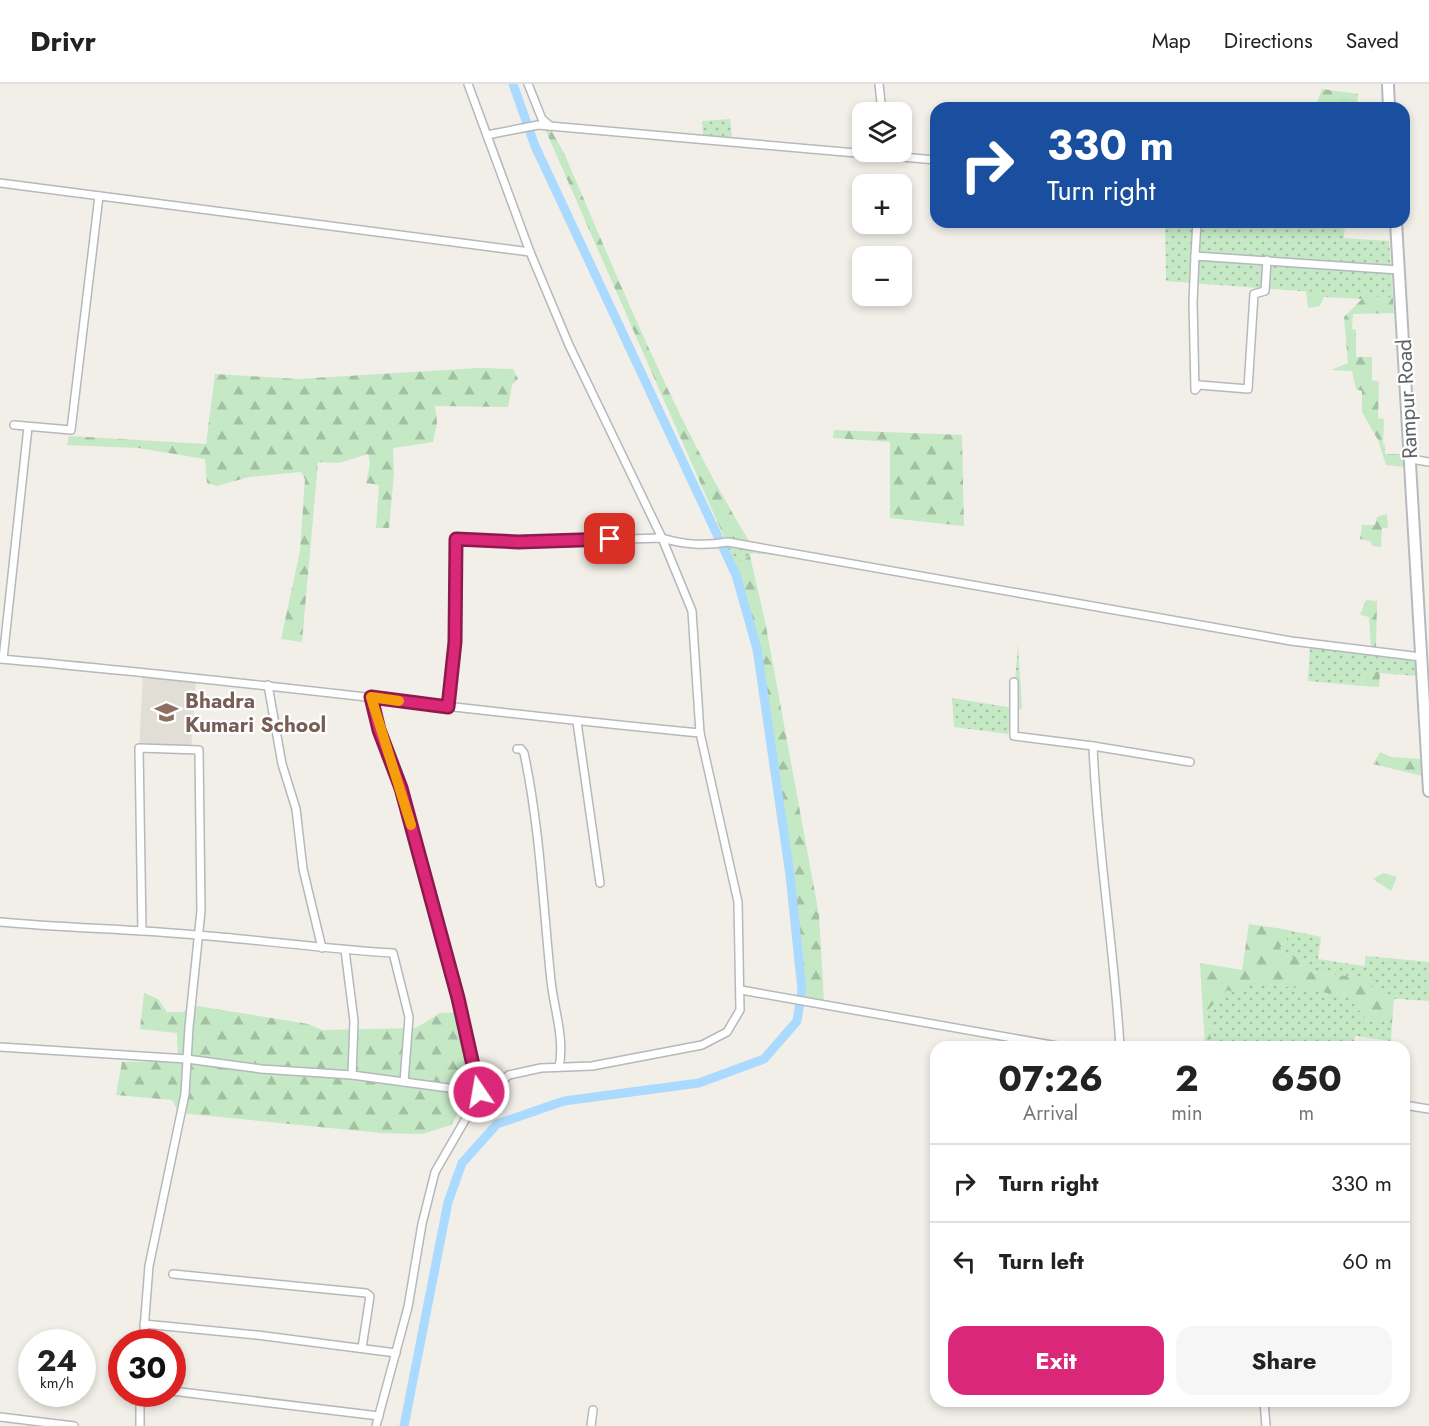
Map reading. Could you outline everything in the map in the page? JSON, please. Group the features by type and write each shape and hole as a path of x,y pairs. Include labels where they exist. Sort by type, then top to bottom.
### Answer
{"main road":[{"path":"1388,84 1389,102"},
{"name":"Rampur Road","path":"1396,228 1429,791"}],"street":[{"path":"376,1426 408,1307 422,1224 435,1172 476,1101 483,1093 509,1076 541,1068 592,1066 702,1045 727,1032 740,1010 738,902 700,733 692,611 662,538 570,345 530,252 468,84"},
{"path":"528,84 542,119 550,126"},
{"path":"879,84 881,102"},
{"path":"487,135 499,130 523,129 538,125 852,151"},
{"path":"912,157 930,159"},
{"path":"0,183 530,252"},
{"path":"14,425 71,430 99,195"},
{"path":"1197,228 1193,302 1195,390 1199,386 1248,389 1254,294 1265,291 1267,260"},
{"path":"1195,256 1399,270"},
{"path":"28,427 2,659 268,685 577,722 700,733"},
{"path":"1410,459 1429,462"},
{"path":"448,707 455,642 456,539 518,542 662,538 682,544 709,545 728,542 1291,641 1421,657"},
{"path":"1014,682 1014,736 1190,762"},
{"path":"268,685 282,764 296,810 303,869 322,948"},
{"path":"371,697 379,730 401,788 483,1093"},
{"path":"577,722 600,882"},
{"path":"1093,747 1095,806 1117,997 1120,1041"},
{"path":"142,931 139,748 199,750 201,911 185,1094 149,1266 144,1329"},
{"path":"517,749 524,753 537,839 551,985 562,1053 559,1067"},
{"path":"0,922 64,928 199,935 322,948 393,952 409,1017 404,1082"},
{"path":"345,950 354,1021 352,1075"},
{"path":"741,990 1028,1041"},
{"path":"0,1047 187,1059 261,1069 352,1075 483,1093"},
{"path":"1410,1106 1429,1109"},
{"path":"173,1274 366,1293 370,1296 371,1304 362,1348"},
{"path":"144,1324 396,1353"},
{"path":"186,1393 379,1416"},
{"path":"140,1407 140,1426"},
{"path":"1264,1407 1266,1426"},
{"path":"591,1426 593,1410"},
{"path":"0,1417 74,1426"}],"shaded area":[{"name":"Bhadra Kumari School","path":"143,675 196,678 191,751 139,748"}],"green space":[{"path":"1322,89 1358,94 1357,102 1317,102"},
{"path":"730,119 732,137 703,135 702,121"},
{"path":"545,129 551,130 564,153 673,399 696,447 749,541 724,537"},
{"path":"1165,228 1345,228 1344,238 1389,241 1393,298 1166,281"},
{"path":"1306,291 1393,298 1394,313 1353,314 1352,329 1356,330 1356,357 1372,357 1372,380 1379,382 1378,418 1384,419 1385,454 1405,454 1406,467 1386,465 1378,440 1362,412 1362,391 1356,389 1352,371 1331,370 1348,363 1344,317 1362,299 1324,297 1320,306 1308,308"},
{"path":"478,368 513,369 518,379 512,385 508,407 435,406 437,423 433,442 393,448 394,473 389,528 376,528 379,485 366,483 370,463 368,454 339,463 318,462 302,642 281,639 300,551 305,479 301,472 249,477 217,486 207,483 205,459 138,448 67,445 69,436 206,444 215,374 298,379"},
{"path":"834,430 962,435 964,526 890,518 890,442 833,438"},
{"path":"1387,514 1388,528 1382,528 1381,547 1373,546 1370,541 1360,539 1362,525 1375,525 1377,517"},
{"path":"726,545 774,555 751,553 750,556 734,564"},
{"path":"750,556 765,621 819,915 824,1001 806,998 794,875 760,649 734,564"},
{"path":"1366,600 1377,601 1376,647 1371,646 1369,617 1360,615"},
{"path":"1018,644 1022,709 1014,708 1008,734 954,727 952,698 1013,708"},
{"path":"1310,646 1417,659 1418,676 1366,672 1361,676 1363,686 1308,681"},
{"path":"1366,672 1380,672 1379,687 1363,686 1361,676"},
{"path":"1380,752 1391,757 1421,759 1422,776 1373,764"},
{"path":"1383,873 1397,877 1391,891 1373,879"},
{"path":"1249,924 1283,929 1287,939 1280,948 1288,957 1302,957 1310,972 1374,979 1371,987 1385,990 1383,998 1394,999 1392,1023 1367,1020 1347,996 1249,981 1239,994 1227,990 1207,1011 1211,1039 1205,1041 1200,963 1242,970"},
{"path":"1283,929 1321,937 1318,959 1364,966 1366,956 1429,962 1429,1001 1383,998 1370,987 1374,979 1310,972 1302,957 1288,957 1280,948 1287,939"},
{"path":"1249,981 1348,996 1367,1020 1392,1023 1391,1041 1355,1036 1354,1041 1210,1041 1207,1011 1227,989"},
{"path":"144,993 158,999 167,1012 182,1012 198,1006 308,1024 322,1030 416,1028 440,1013 461,1012 469,1030 470,1093 451,1125 422,1134 381,1133 179,1113 172,1100 116,1095 122,1062 178,1061 177,1033 140,1029"}],"waterway":[{"path":"404,1426 448,1202 462,1163 497,1124 564,1101 699,1083 764,1059 797,1021 802,990 790,875 757,649 736,575 535,146 513,84"}],"slow traffic":[{"path":"399,701 371,697 379,730 401,788 411,825"}],"place":[{"name":"Bhadra Kumari School","path":"167,713"}],"route":[{"path":"479,1092 458,998 401,788 379,730 371,697 448,707 455,642 456,539 518,542 610,539"}]}
